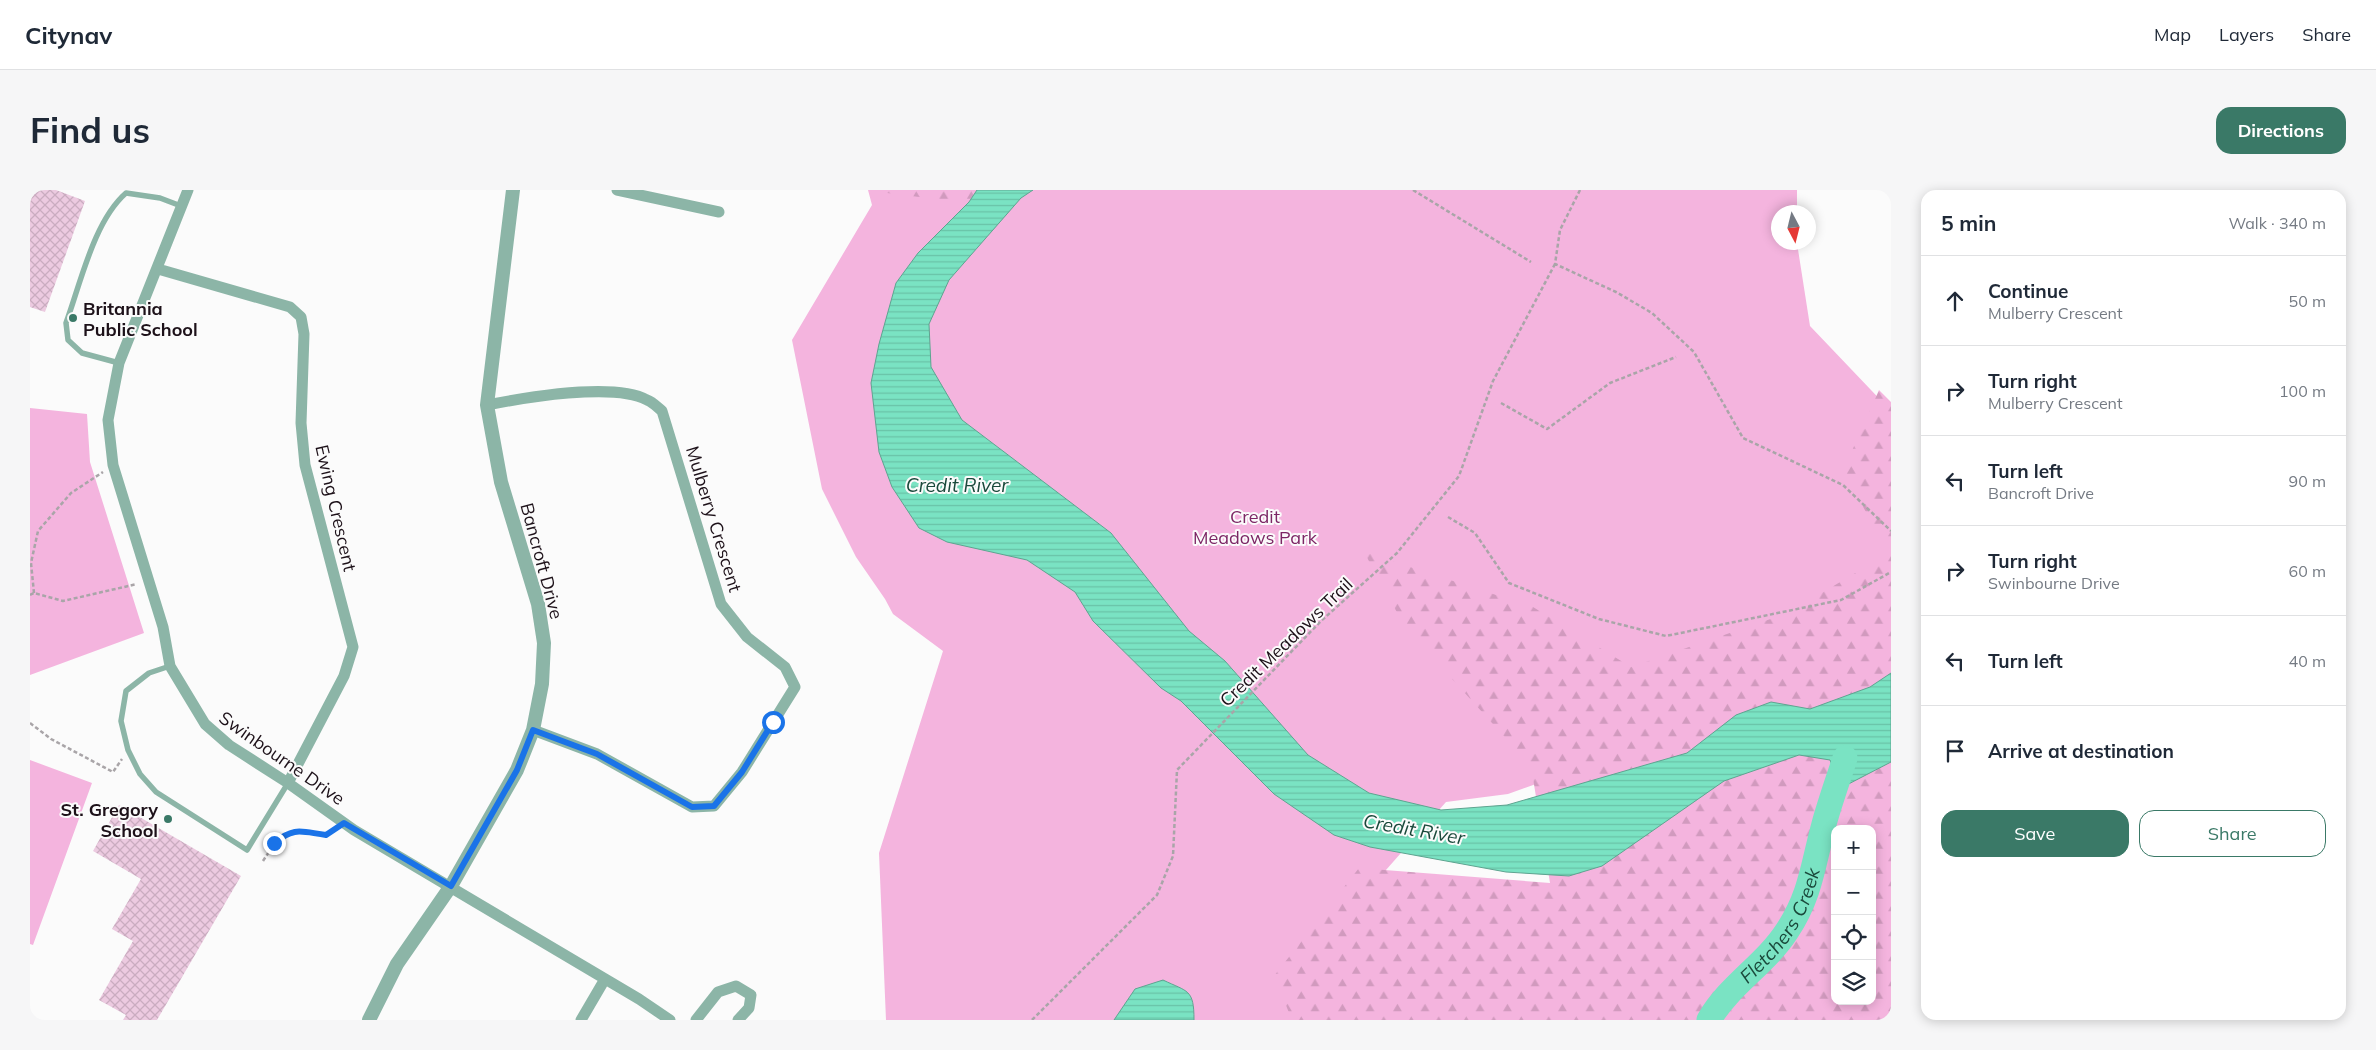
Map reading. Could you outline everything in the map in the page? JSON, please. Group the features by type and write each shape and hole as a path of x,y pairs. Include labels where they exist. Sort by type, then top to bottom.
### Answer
{"street":[{"name":"Swinbourne Drive","path":"188,190 119,363 108,420 113,465 163,627 170,666 205,724 229,745 288,783 344,823 670,1020"},
{"name":"Bancroft Drive","path":"369,1020 397,964 451,886 517,770 533,730 542,684 544,643 538,604 501,482 487,405 513,190"},
{"path":"617,190 719,212"},
{"name":"Ewing Crescent","path":"158,269 290,307 301,316 304,334 301,423 306,464 353,648 344,676 288,783"},
{"name":"Mulberry Crescent","path":"487,405 579,392 615,392 646,399 662,411 721,604 747,637 785,667 795,687 742,772 714,806 692,807 597,754 533,730"},
{"path":"580,1020 605,979"},
{"path":"696,1020 718,992 736,986 751,995 749,1008 738,1020"}],"lane":[{"path":"119,363 82,353 68,340 66,323 103,220 115,203 126,193 160,198 181,206"},
{"path":"170,666 150,673 126,690 121,721 128,750 140,774 156,792 247,850 288,783"}],"path":[{"path":"1413,190 1532,262"},
{"name":"Credit Meadows Trail","path":"1032,1020 1157,895 1173,856 1177,770 1320,621 1397,553 1459,476 1493,381 1555,264 1560,230 1580,190"},
{"path":"1555,264 1616,292 1652,313 1694,352 1743,438 1843,486 1891,531"},
{"path":"1501,403 1547,429 1610,384 1676,357"},
{"path":"34,593 31,563 38,531 71,493 113,465"},
{"path":"1448,517 1475,534 1509,583 1599,619 1666,636 1841,600 1891,572"},
{"path":"30,595 34,593 63,601 148,582"},
{"path":"30,723 51,739 113,772 128,750"},
{"path":"263,861 274,843 287,833 301,830 326,835 344,823"}],"green space":[{"name":"Credit Meadows Park","path":"868,190 1797,190 1797,205 1771,205 1771,250 1798,250 1810,326 1891,411 1891,647 1508,794 1446,802 1363,896 1322,1020 886,1020 879,853 943,651 893,614 856,557 822,489 792,340 872,205"},
{"path":"884,190 977,190 968,203 887,193"},
{"path":"1879,390 1891,402 1891,1020 1292,1020 1274,976 1359,868 1550,883 1531,766 1405,627 1364,552 1533,607 1631,667 1788,613 1889,553 1843,471"},
{"path":"30,408 87,414 90,462 144,633 30,675"},
{"path":"30,760 92,783 33,945 30,944"}],"water":[{"name":"Credit River","path":"977,190 1033,190 1021,198 949,280 929,324 931,367 962,420 1111,533 1189,631 1225,661 1308,755 1369,793 1441,810 1507,805 1687,753 1736,715 1771,702 1810,709 1870,687 1891,673 1891,762 1835,791 1825,790 1835,774 1830,760 1799,755 1724,781 1602,866 1569,876 1506,872 1370,847 1334,835 1274,794 1181,701 1161,688 1093,621 1075,592 1027,560 947,542 919,528 892,487 879,452 871,383 879,344 896,283 918,253 969,202"},
{"path":"1163,980 1188,993 1193,1002 1194,1020 1114,1020 1135,989"}],"building":[{"path":"30,190 56,190 85,201 45,312 30,307"},
{"path":"119,805 241,876 157,1020 123,1020 126,1015 99,1000 133,941 112,929 141,879 93,851"}],"waterway":[{"name":"Fletchers Creek","path":"1709,1020 1727,996 1778,943 1795,918 1806,892 1826,816 1845,758"}],"place":[{"name":"Britannia Public School","path":"73,318"},
{"name":"St. Gregory School","path":"168,819"}],"route":[{"path":"274,843 287,833 301,830 313,834 326,835 344,823 451,886 517,770 533,730 597,754 692,807 714,806 742,772 773,722"}]}
